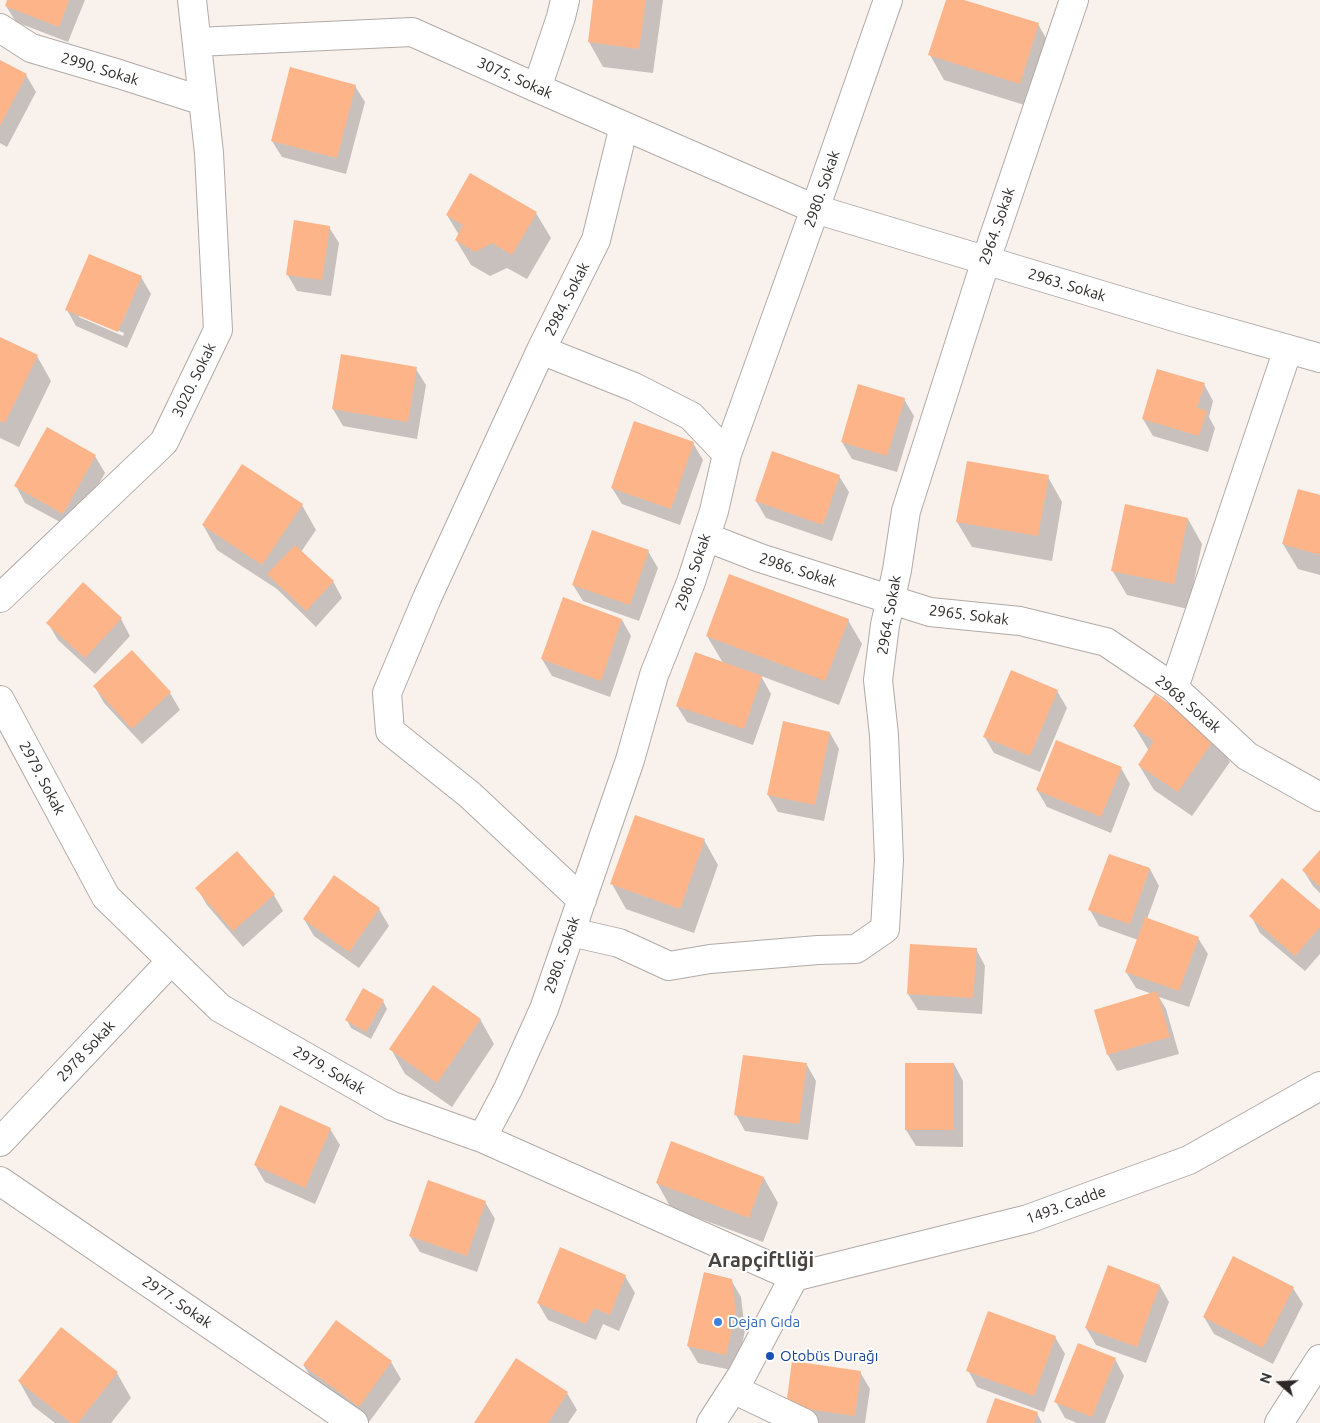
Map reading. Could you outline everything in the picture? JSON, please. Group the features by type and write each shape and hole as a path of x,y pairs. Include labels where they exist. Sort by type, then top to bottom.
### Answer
{"street":[{"name":"3020. Sokak","path":"0,598 164,442 218,330 209,153 192,0"},
{"path":"537,88 565,0"},
{"name":"2980. Sokak","path":"482,1138 508,1089 544,1009 630,760 654,675 691,582 706,537 727,454 816,209 888,0"},
{"name":"2964. Sokak","path":"571,932 619,943 669,966 710,958 818,950 856,950 885,929 889,860 884,735 878,680 885,625 897,570 906,512 986,260 1074,0"},
{"name":"2990. Sokak","path":"0,28 31,48 203,101"},
{"name":"3075. Sokak","path":"197,42 412,32 816,209"},
{"name":"2984. Sokak","path":"624,126 596,240 541,350 634,387 691,416 727,454"},
{"name":"2963. Sokak","path":"816,209 1181,319 1320,358"},
{"path":"1174,688 1288,349"},
{"path":"541,350 427,598 387,693 390,730 470,795 582,900"},
{"name":"2986. Sokak","path":"706,537 760,558 890,600"},
{"name":"2965. Sokak","path":"890,600 930,612 1020,621"},
{"name":"2968. Sokak","path":"1020,621 1106,642 1174,688 1247,756 1320,797"},
{"name":"2979. Sokak","path":"0,700 106,896 220,1008 392,1106 482,1138 794,1277"},
{"name":"2978 Sokak","path":"0,1142 172,961"},
{"name":"1493. Cadde","path":"794,1277 1028,1219 1189,1160 1320,1086"},
{"name":"2977. Sokak","path":"0,1181 354,1423"},
{"path":"710,1423 742,1375 794,1277"},
{"path":"1279,1423 1320,1359"},
{"path":"733,1389 804,1423"}],"building":[{"path":"7,0 69,0 59,27 5,6"},
{"path":"593,0 646,0 639,49 588,42"},
{"path":"946,0 964,0 1039,23 1020,84 928,55"},
{"path":"0,60 27,74 0,126"},
{"path":"290,67 356,85 337,158 271,141"},
{"path":"470,173 537,212 512,255 492,243 475,252 455,240 463,225 446,215"},
{"path":"294,220 330,226 322,280 286,275"},
{"path":"89,254 142,276 118,332 65,310"},
{"path":"0,337 38,355 5,423 0,421"},
{"path":"341,354 417,367 408,422 332,409"},
{"path":"1157,369 1205,383 1197,408 1207,411 1199,436 1142,419"},
{"path":"858,384 905,398 887,456 841,442"},
{"path":"634,421 694,442 671,509 611,488"},
{"path":"47,427 96,455 63,514 14,486"},
{"path":"772,451 840,475 823,525 755,501"},
{"path":"967,461 1049,475 1038,536 956,522"},
{"path":"242,464 303,504 262,565 202,525"},
{"path":"1298,489 1320,495 1320,555 1282,544"},
{"path":"1125,504 1188,518 1174,584 1111,571"},
{"path":"592,530 649,550 630,605 572,585"},
{"path":"295,545 334,581 306,611 267,574"},
{"path":"729,574 849,619 825,681 706,636"},
{"path":"83,582 122,618 85,658 46,623"},
{"path":"563,597 622,619 601,681 541,659"},
{"path":"132,650 171,692 132,729 93,686"},
{"path":"695,652 762,676 744,729 676,706"},
{"path":"1011,670 1058,690 1030,756 983,737"},
{"path":"1155,694 1216,737 1178,792 1138,765 1154,741 1133,726"},
{"path":"783,721 830,732 815,805 767,795"},
{"path":"1056,740 1122,767 1101,817 1036,790"},
{"path":"635,815 705,839 680,909 610,884"},
{"path":"1320,850 1320,887 1302,870"},
{"path":"237,851 275,894 233,931 195,888"},
{"path":"1109,854 1150,868 1130,924 1088,910"},
{"path":"334,875 380,908 349,952 303,919"},
{"path":"1282,878 1320,910 1320,927 1295,956 1249,916"},
{"path":"1145,917 1199,937 1179,991 1125,972"},
{"path":"910,944 977,948 973,998 907,994"},
{"path":"433,985 481,1019 437,1083 389,1049"},
{"path":"363,988 384,1000 366,1032 345,1020"},
{"path":"1157,991 1170,1037 1107,1055 1094,1010"},
{"path":"743,1055 807,1063 799,1124 734,1115"},
{"path":"905,1063 954,1063 954,1130 905,1130"},
{"path":"280,1105 331,1128 305,1188 254,1165"},
{"path":"671,1141 764,1177 749,1218 656,1183"},
{"path":"428,1180 486,1201 467,1256 409,1236"},
{"path":"560,1247 626,1275 610,1315 594,1308 586,1324 537,1303"},
{"path":"1233,1256 1294,1287 1263,1348 1203,1317"},
{"path":"1108,1265 1160,1285 1137,1347 1085,1328"},
{"path":"704,1272 732,1279 736,1313 726,1355 687,1346"},
{"path":"988,1311 1056,1336 1034,1396 966,1371"},
{"path":"336,1320 392,1361 359,1407 303,1365"},
{"path":"61,1327 118,1372 78,1423 71,1423 18,1381"},
{"path":"1078,1343 1116,1358 1092,1417 1054,1402"},
{"path":"516,1358 568,1392 548,1423 474,1423"},
{"path":"792,1361 861,1371 855,1416 786,1406"},
{"path":"995,1398 1038,1412 1034,1423 986,1423"}],"place":[{"name":"Dejan Gıda","path":"718,1322"},
{"name":"Otobüs Durağı","path":"770,1356"}],"district":[{"name":"Arapçiftliği","path":"761,1260"}]}
